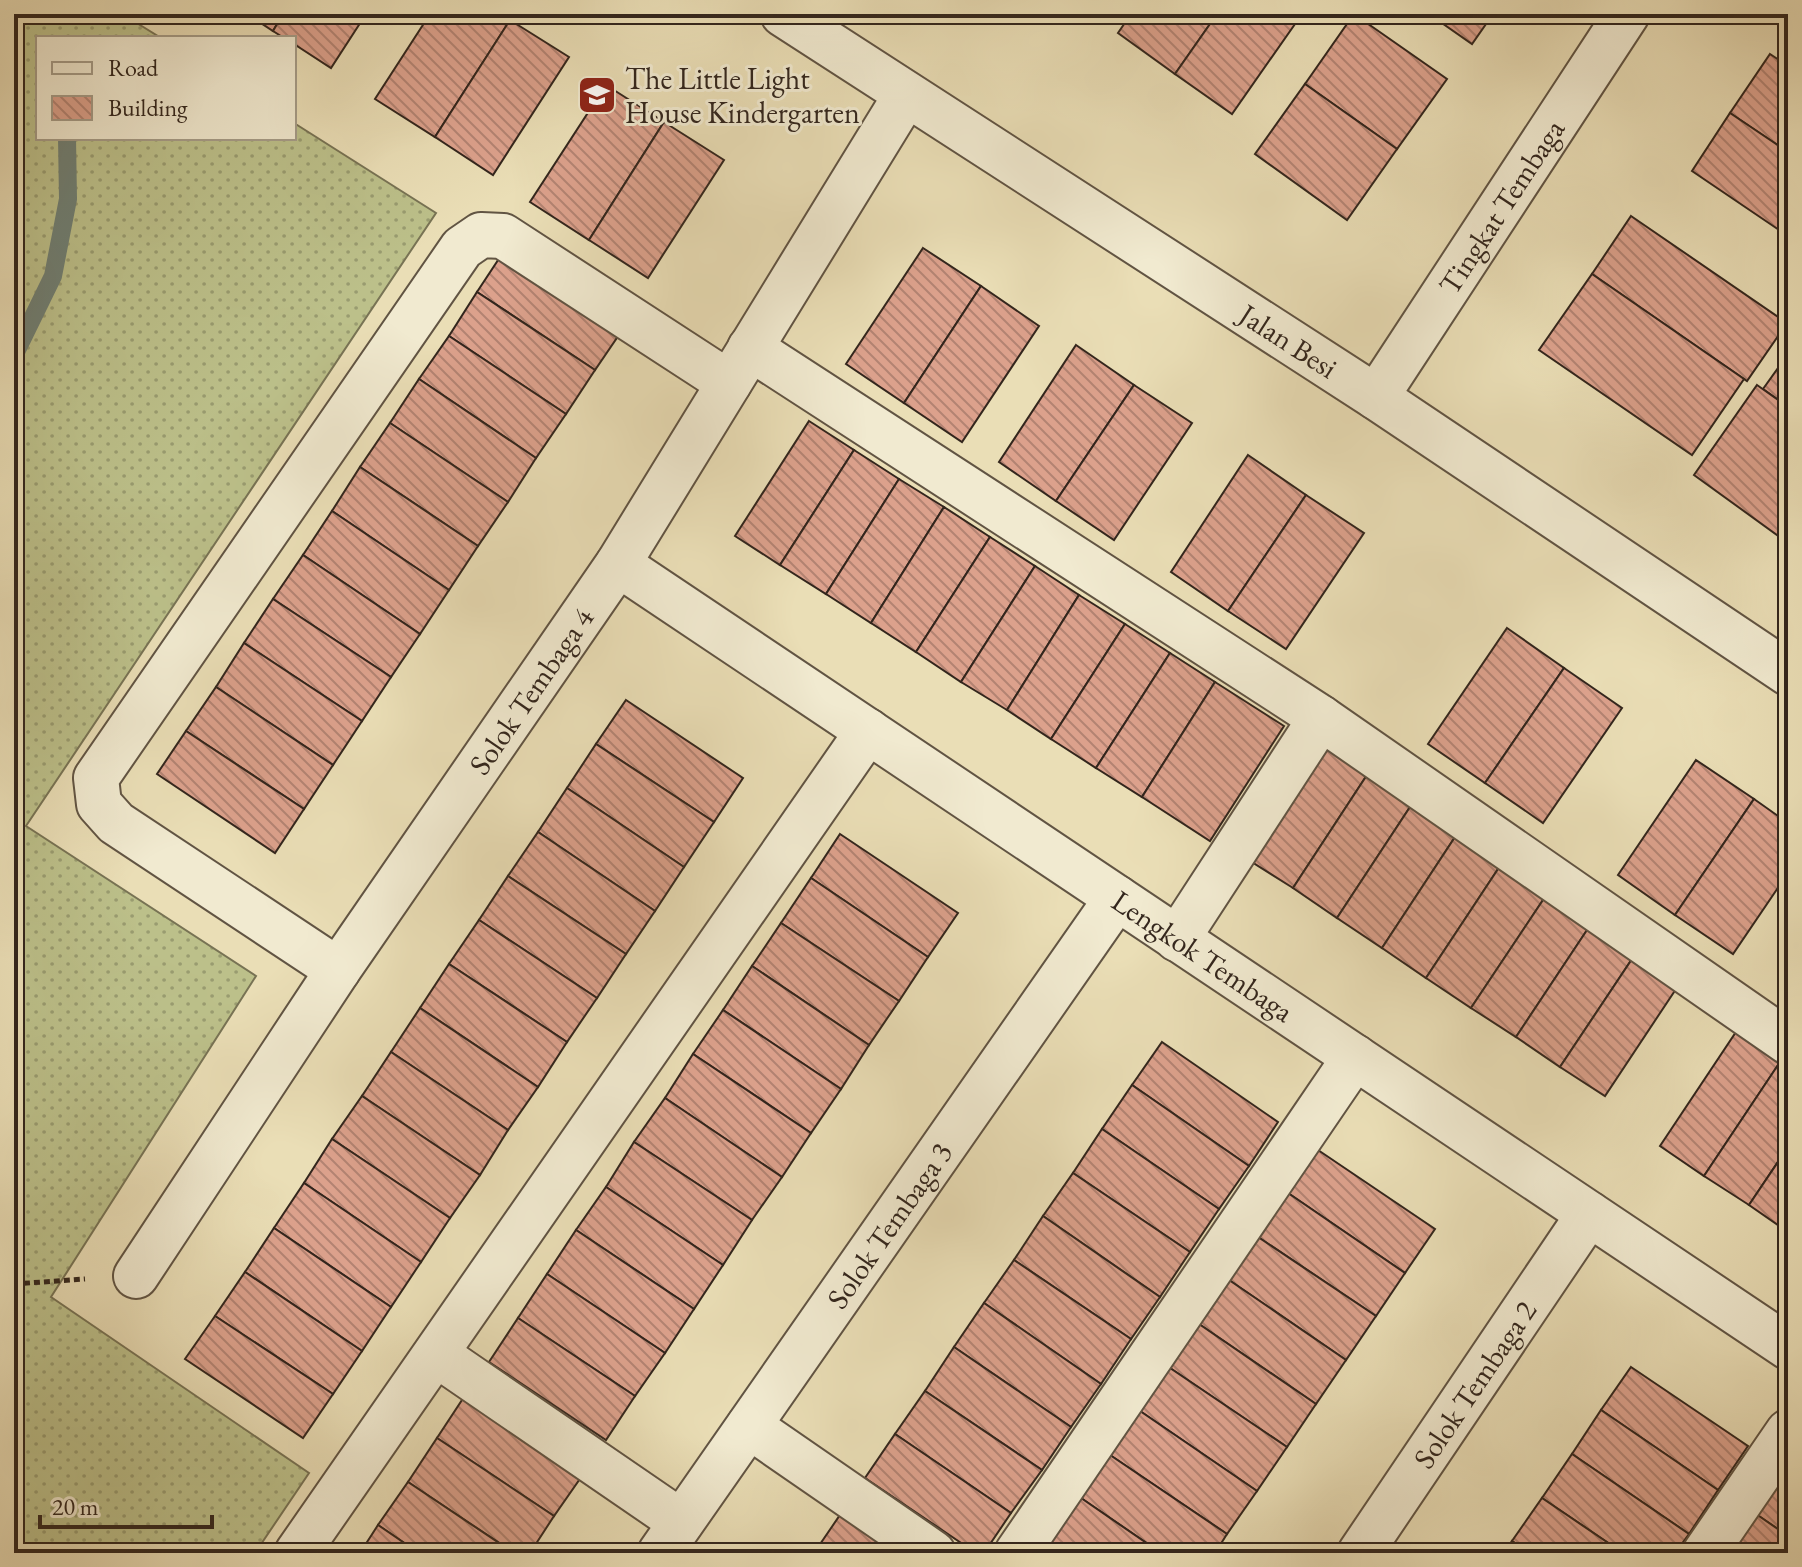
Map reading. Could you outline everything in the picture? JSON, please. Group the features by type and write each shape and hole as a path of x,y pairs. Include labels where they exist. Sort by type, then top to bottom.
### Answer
{"street":[{"name":"Jalan Besi","path":"783,14 1376,397 1788,673"},
{"name":"Tingkat Tembaga","path":"1376,397 1627,14"},
{"name":"Solok Tembaga 4","path":"136,1276 338,970 618,564 906,95"},
{"path":"338,970 116,823 99,804 96,778 462,248 481,235 503,236 740,366 1321,718 1788,1042"},
{"name":"Lengkok Tembaga","path":"618,564 1788,1347"},
{"path":"1177,939 1321,718"},
{"path":"297,1553 868,731"},
{"name":"Solok Tembaga 3","path":"670,1538 1117,898"},
{"path":"1017,1553 1355,1057"},
{"name":"Solok Tembaga 2","path":"1360,1553 1589,1214"},
{"path":"436,1354 670,1538"},
{"path":"749,1426 933,1553"},
{"path":"1705,1553 1788,1432"}],"path":[{"path":"14,1284 29,1283"}],"green space":[{"path":"14,14 136,14 132,20 158,36 36,36 36,140 296,140 296,124 436,213 26,826 256,976 51,1297 309,1473 255,1553 14,1553"}],"building":[{"path":"247,14 283,14 273,31"},
{"path":"283,14 366,14 331,68 296,45 296,36 281,36 273,31"},
{"path":"430,14 501,14 510,20 435,137 375,99"},
{"path":"1131,14 1217,14 1175,74 1118,33"},
{"path":"1217,14 1302,14 1232,114 1175,74"},
{"path":"1354,14 1447,79 1397,149 1305,84"},
{"path":"1429,14 1493,14 1472,44"},
{"path":"510,20 569,57 493,175 435,137"},
{"path":"1770,54 1788,66 1788,152 1730,113"},
{"path":"1305,84 1397,149 1347,220 1255,154"},
{"path":"606,85 664,122 589,240 530,202"},
{"path":"1730,113 1788,152 1788,236 1692,171"},
{"path":"664,122 724,160 648,278 589,240"},
{"path":"1631,216 1787,323 1747,381 1592,274"},
{"path":"506,248 625,326 595,370 477,292"},
{"path":"923,248 981,286 904,403 846,364"},
{"path":"1592,274 1744,379 1692,455 1539,350"},
{"path":"981,286 1039,326 962,442 904,403"},
{"path":"477,292 595,370 566,414 449,336"},
{"path":"449,336 566,414 536,458 419,379"},
{"path":"1076,345 1134,385 1056,501 999,462"},
{"path":"1788,354 1788,407 1763,389"},
{"path":"419,379 536,458 508,502 390,423"},
{"path":"1134,385 1192,423 1114,540 1056,501"},
{"path":"1757,385 1788,407 1788,543 1694,475"},
{"path":"809,421 854,450 780,565 735,536"},
{"path":"390,423 508,502 478,546 360,467"},
{"path":"854,450 899,479 826,594 780,565"},
{"path":"1248,455 1306,495 1228,611 1171,572"},
{"path":"360,467 478,546 449,590 332,511"},
{"path":"899,479 944,507 871,623 826,594"},
{"path":"1306,495 1364,533 1286,649 1228,611"},
{"path":"944,507 990,537 916,652 871,623"},
{"path":"332,511 449,590 420,634 303,555"},
{"path":"990,537 1035,566 961,682 916,652"},
{"path":"303,555 420,634 391,677 273,599"},
{"path":"1035,566 1079,595 1007,710 961,682"},
{"path":"1079,595 1125,624 1051,739 1007,710"},
{"path":"273,599 391,677 362,721 244,643"},
{"path":"1125,624 1170,653 1096,768 1051,739"},
{"path":"1507,628 1564,668 1485,783 1428,744"},
{"path":"244,643 362,721 333,765 216,687"},
{"path":"1170,653 1215,682 1142,797 1096,768"},
{"path":"1564,668 1622,708 1543,823 1485,783"},
{"path":"1215,682 1284,726 1210,841 1142,797"},
{"path":"216,687 333,765 304,809 186,731"},
{"path":"626,700 743,778 714,822 596,744"},
{"path":"186,731 304,809 275,853 157,774"},
{"path":"596,744 714,822 684,867 567,788"},
{"path":"1323,745 1367,775 1293,888 1247,859"},
{"path":"1696,760 1754,799 1675,915 1618,875"},
{"path":"1367,775 1412,804 1337,918 1293,888"},
{"path":"567,788 684,867 655,911 538,832"},
{"path":"1754,799 1788,823 1788,873 1733,954 1675,915"},
{"path":"1412,804 1457,834 1382,948 1337,918"},
{"path":"538,832 655,911 626,954 508,876"},
{"path":"840,834 958,913 928,957 811,878"},
{"path":"1457,834 1502,863 1426,978 1382,948"},
{"path":"1502,863 1547,894 1471,1008 1426,978"},
{"path":"508,876 626,954 597,998 479,920"},
{"path":"811,878 928,957 899,1001 781,923"},
{"path":"1547,894 1591,924 1516,1037 1471,1008"},
{"path":"479,920 597,998 567,1042 449,964"},
{"path":"781,923 899,1001 869,1045 752,966"},
{"path":"1591,924 1636,953 1560,1067 1516,1037"},
{"path":"1636,953 1680,983 1605,1096 1560,1067"},
{"path":"449,964 567,1042 538,1087 420,1008"},
{"path":"752,966 869,1045 841,1089 723,1010"},
{"path":"420,1008 538,1087 508,1130 391,1052"},
{"path":"723,1010 841,1089 811,1133 693,1054"},
{"path":"1736,1032 1780,1062 1704,1176 1660,1146"},
{"path":"1162,1042 1278,1122 1249,1166 1132,1085"},
{"path":"391,1052 508,1130 480,1175 362,1096"},
{"path":"693,1054 811,1133 782,1177 665,1098"},
{"path":"1780,1062 1788,1067 1788,1147 1749,1205 1704,1176"},
{"path":"1132,1085 1249,1166 1219,1209 1102,1129"},
{"path":"362,1096 480,1175 450,1218 332,1139"},
{"path":"665,1098 782,1177 752,1220 634,1142"},
{"path":"1102,1129 1219,1209 1190,1252 1073,1173"},
{"path":"332,1139 450,1218 421,1262 304,1183"},
{"path":"634,1142 752,1220 723,1265 606,1187"},
{"path":"1788,1147 1788,1232 1749,1205"},
{"path":"1318,1150 1435,1229 1405,1273 1288,1193"},
{"path":"1073,1173 1190,1252 1160,1297 1043,1216"},
{"path":"304,1183 421,1262 391,1307 274,1228"},
{"path":"606,1187 723,1265 694,1309 576,1230"},
{"path":"1288,1193 1405,1273 1376,1316 1258,1237"},
{"path":"1043,1216 1160,1297 1131,1339 1014,1260"},
{"path":"274,1228 391,1307 362,1351 245,1272"},
{"path":"576,1230 694,1309 665,1353 547,1274"},
{"path":"1258,1237 1376,1316 1346,1360 1229,1280"},
{"path":"1014,1260 1131,1339 1101,1384 984,1303"},
{"path":"245,1272 362,1351 333,1394 215,1316"},
{"path":"547,1274 665,1353 635,1396 518,1318"},
{"path":"1229,1280 1346,1360 1316,1404 1199,1324"},
{"path":"984,1303 1101,1384 1071,1427 954,1347"},
{"path":"215,1316 333,1394 303,1438 185,1359"},
{"path":"518,1318 635,1396 606,1440 489,1362"},
{"path":"1199,1324 1316,1404 1287,1447 1170,1368"},
{"path":"954,1347 1071,1427 1042,1470 925,1391"},
{"path":"1631,1367 1748,1446 1718,1490 1601,1410"},
{"path":"1170,1368 1287,1447 1257,1491 1140,1411"},
{"path":"925,1391 1042,1470 1011,1513 895,1434"},
{"path":"466,1394 584,1473 554,1516 437,1438"},
{"path":"1601,1410 1718,1490 1689,1534 1572,1454"},
{"path":"1140,1411 1257,1491 1227,1534 1110,1455"},
{"path":"895,1434 1011,1513 984,1553 976,1553 865,1478"},
{"path":"437,1438 554,1516 530,1553 514,1553 408,1482"},
{"path":"1572,1454 1689,1534 1675,1553 1623,1553 1542,1498"},
{"path":"1110,1455 1227,1534 1215,1553 1161,1553 1081,1498"},
{"path":"1788,1472 1788,1536 1756,1514"},
{"path":"408,1482 514,1553 419,1553 378,1525"},
{"path":"1081,1498 1161,1553 1067,1553 1051,1542"},
{"path":"1542,1498 1623,1553 1530,1553 1512,1541"},
{"path":"842,1512 903,1553 814,1553"},
{"path":"1756,1514 1788,1536 1788,1553 1730,1553"},
{"path":"378,1525 419,1553 360,1553"},
{"path":"1512,1541 1530,1553 1504,1553"},
{"path":"1051,1542 1067,1553 1043,1553"}],"waterway":[{"path":"14,356 53,276 68,199 67,140"}],"place":[{"name":"The Little Light House Kindergarten","path":"597,95"}]}
